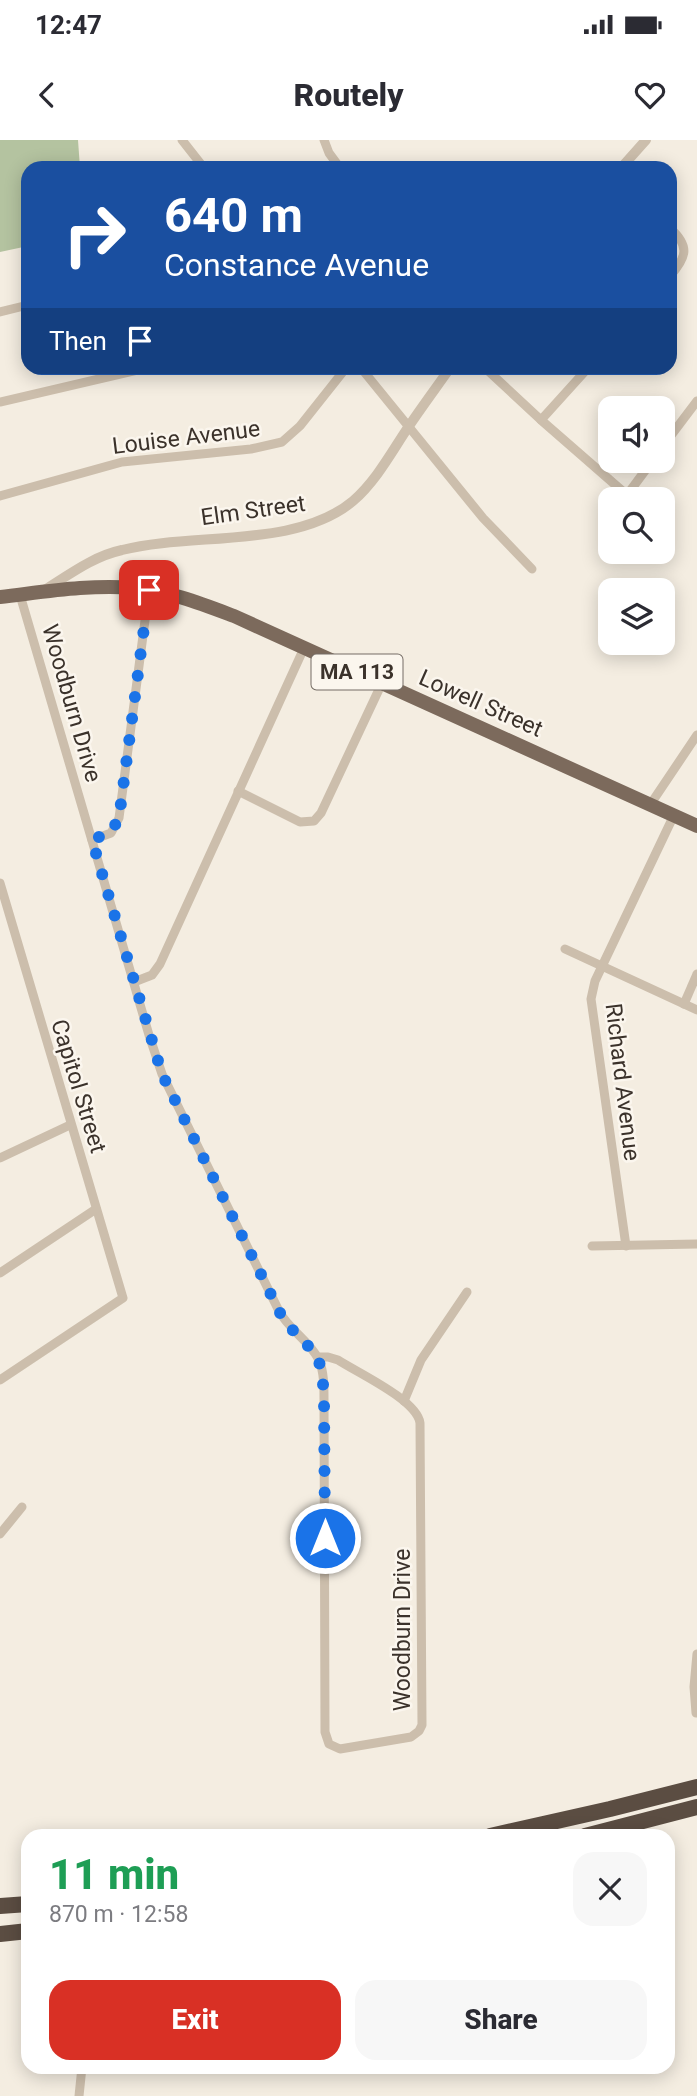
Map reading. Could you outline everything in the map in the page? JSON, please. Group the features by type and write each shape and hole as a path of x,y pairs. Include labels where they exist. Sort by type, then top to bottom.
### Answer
{"highway":[{"path":"522,1829 697,1787"},
{"path":"612,1829 697,1807"},
{"path":"0,1906 21,1904"},
{"path":"0,1934 21,1932"}],"main road":[{"name":"Lowell Street","path":"0,597 118,587 149,590 195,601 697,826"}],"street":[{"path":"182,140 198,161"},
{"path":"324,140 335,161"},
{"path":"627,161 646,140"},
{"path":"677,237 682,243 684,254 677,268"},
{"path":"0,312 21,307"},
{"path":"0,402 116,375"},
{"name":"Louise Avenue","path":"0,496 122,462 251,449 282,442 300,426 340,375"},
{"path":"367,375 483,518 532,569"},
{"name":"Elm Street","path":"42,592 80,567 120,550 154,544 278,532 327,518 353,501 372,481 445,375"},
{"path":"492,375 598,470"},
{"path":"541,421 582,375"},
{"path":"675,430 697,401"},
{"path":"601,473 627,495 643,473"},
{"path":"92,840 111,832 119,818 149,590"},
{"name":"Woodburn Drive","path":"20,595 155,1056 284,1321 317,1357 323,1376 325,1732 328,1742 337,1748 411,1737 422,1725 419,1419 416,1412 404,1401"},
{"path":"134,982 147,979 156,970 304,648"},
{"path":"238,791 300,822 314,821 321,813 382,683"},
{"path":"650,805 697,735"},
{"name":"Richard Avenue","path":"626,1245 591,1010 592,990 674,815"},
{"name":"Capitol Street","path":"0,883 3,902 123,1298 0,1380"},
{"path":"565,949 697,1010"},
{"path":"684,1004 697,974"},
{"path":"0,1158 70,1125"},
{"path":"0,1273 96,1209"},
{"path":"592,1246 697,1244"},
{"path":"317,1357 338,1360 404,1401 421,1360 467,1292"},
{"path":"0,1534 22,1507"},
{"path":"696,1713 694,1688 697,1654"},
{"path":"79,2096 81,2074"}],"green space":[{"path":"0,140 78,140 80,161 21,161 21,248 0,252"}],"route":[{"path":"149,590 119,818 111,832 92,840 155,1056 170,1091 284,1321 310,1347 320,1363 324,1399 325,1538"}]}
